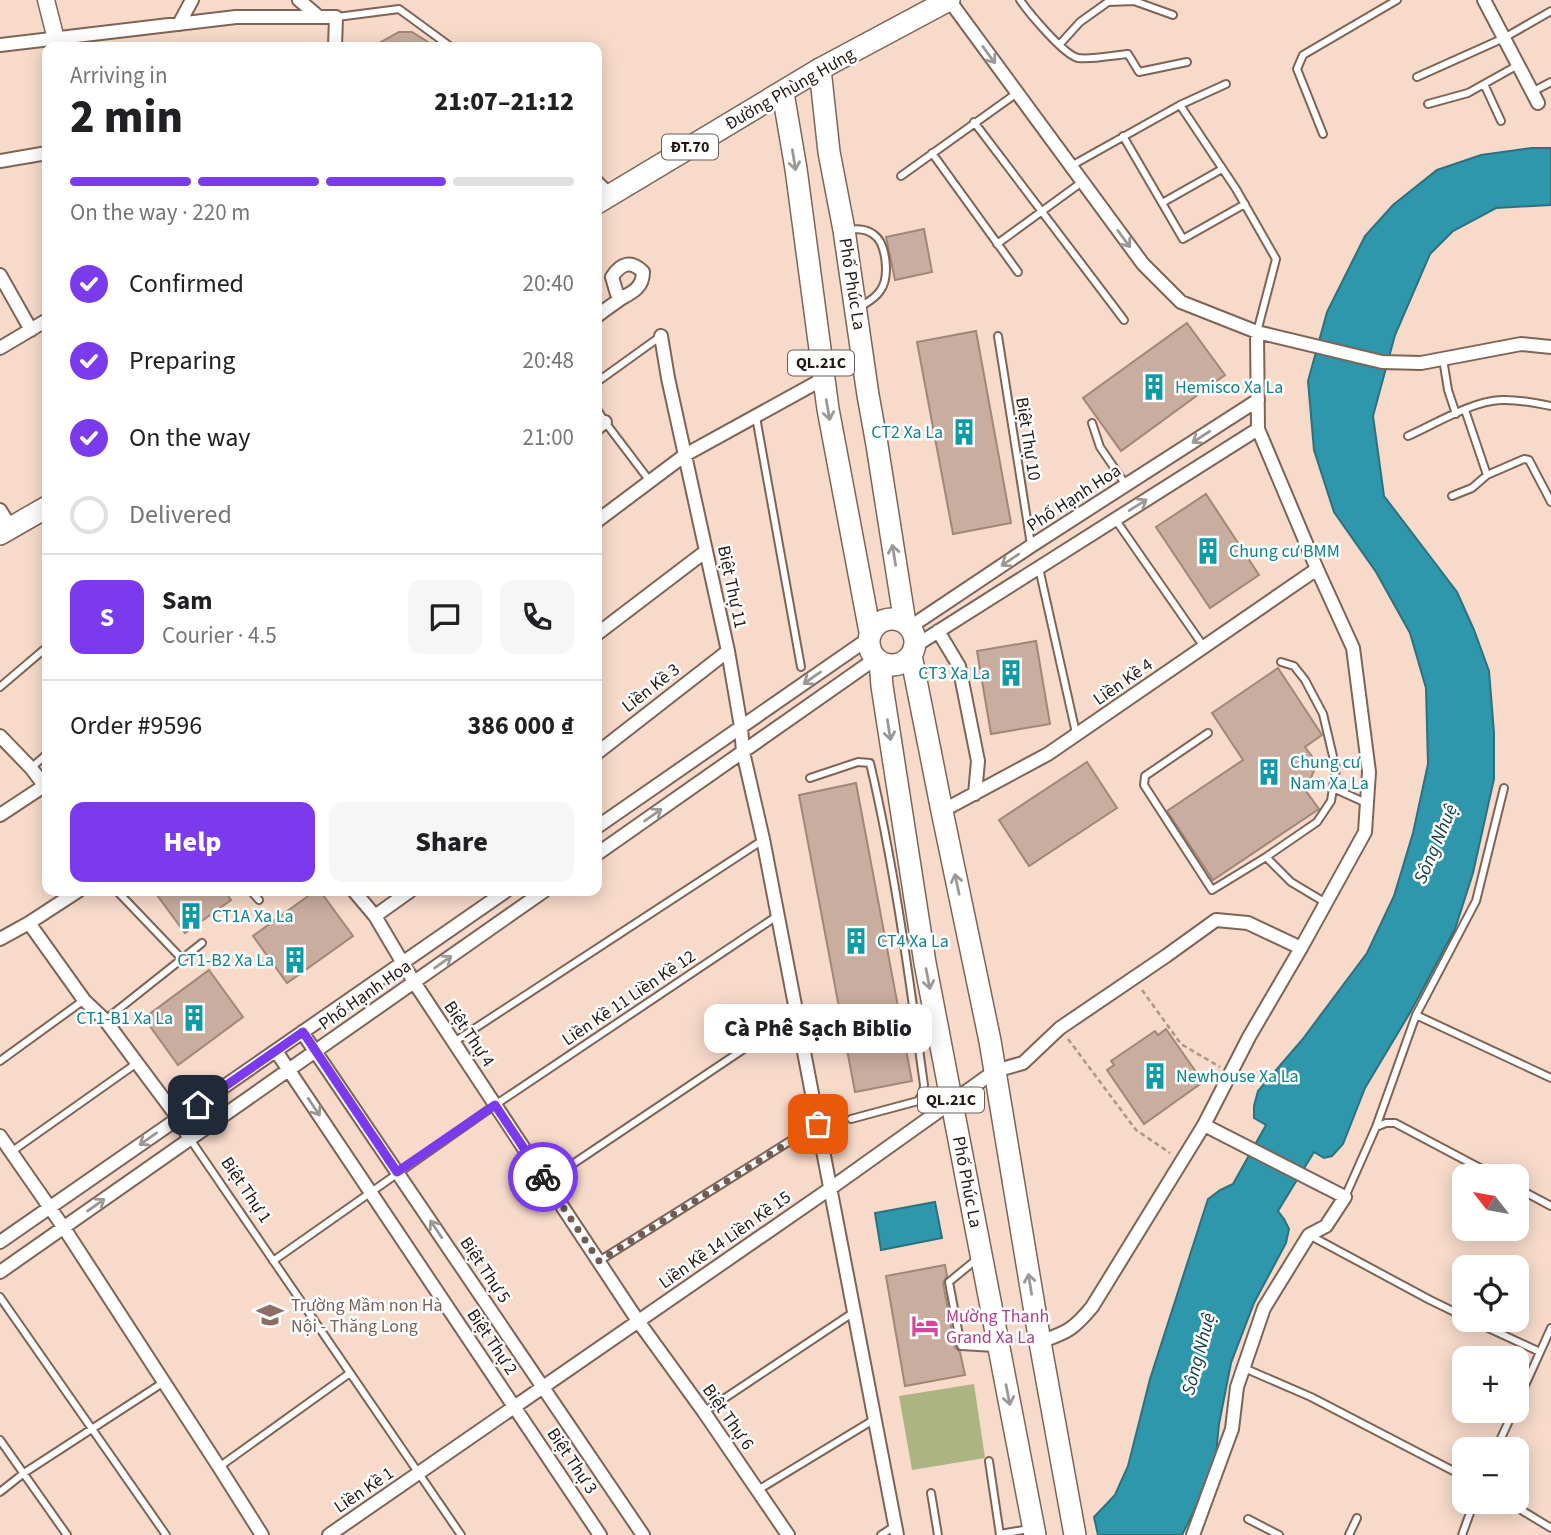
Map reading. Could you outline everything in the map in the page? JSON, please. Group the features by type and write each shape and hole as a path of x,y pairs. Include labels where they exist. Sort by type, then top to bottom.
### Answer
{"main road":[{"name":"Đường Phùng Hưng","path":"605,199 820,69 949,0"},
{"name":"Phố Phúc La","path":"820,69 829,152 910,638 942,811 990,1041 1075,1535"},
{"name":"Phố Phúc La","path":"783,93 796,169 828,410 882,686 911,930 952,1102 1034,1532"},
{"path":"4,524 42,510"},
{"path":"889,618 898,619 910,638 905,661 897,665 888,665 873,648 874,625 889,618"}],"street":[{"path":"46,0 56,42 236,17 336,17 335,42"},
{"path":"179,24 192,0"},
{"path":"299,0 319,17"},
{"path":"949,0 1143,264 1181,302 1257,332 1382,362 1421,363 1521,344 1551,347"},
{"path":"1485,0 1535,97"},
{"path":"0,45 42,43"},
{"path":"0,161 42,154"},
{"path":"0,275 31,330"},
{"path":"602,312 624,297"},
{"path":"0,348 42,323"},
{"path":"1040,1342 1067,1332 1080,1322 1092,1307 1204,1125 1249,1037 1365,832 1369,772 1353,648 1258,429 1257,332"},
{"name":"Biệt Thự 11","path":"661,336 728,651 743,752 764,839 896,1530"},
{"path":"602,517 685,454 823,379"},
{"name":"Phố Hạnh Hoa","path":"910,638 1031,546 1258,400"},
{"path":"910,638 938,632 1258,429"},
{"path":"602,630 706,551"},
{"name":"Liền Kề 4","path":"942,811 1048,754 1317,569"},
{"path":"938,632 959,666 978,761 975,793"},
{"path":"602,824 741,727 873,648"},
{"path":"602,851 743,752 873,648"},
{"name":"Liền Kề 3","path":"602,748 728,651"},
{"path":"0,736 42,781"},
{"path":"0,815 42,789"},
{"path":"0,939 70,896"},
{"name":"Biệt Thự 4","path":"358,896 375,916 401,963 495,1105"},
{"path":"375,916 403,896"},
{"name":"Phố Hạnh Hoa","path":"0,1242 499,896"},
{"name":"Phố Hạnh Hoa","path":"0,1272 537,896"},
{"name":"Liền Kề 14 Liền Kề 15","path":"514,1407 995,1071 1023,1063 1060,1028 1216,920 1248,923 1301,948"},
{"path":"29,923 84,1000 105,1020 178,1118 190,1139"},
{"path":"303,1032 397,1172"},
{"path":"276,1051 370,1192"},
{"path":"495,1105 638,1321"},
{"path":"1193,1535 1232,1429 1237,1387 1264,1308 1311,1232 1326,1226 1345,1197 1204,1125"},
{"path":"0,1136 64,1228 262,1535"},
{"name":"Biệt Thự 5","path":"397,1172 543,1387"},
{"name":"Biệt Thự 2","path":"370,1192 514,1407"},
{"name":"Biệt Thự 6","path":"638,1321 788,1535"},
{"path":"543,1387 643,1535"},
{"name":"Liền Kề 1","path":"328,1535 514,1407"},
{"name":"Biệt Thự 3","path":"514,1407 600,1535"}],"lane":[{"path":"1020,0 1039,25 1070,55 1080,58 1128,54 1139,72 1186,62"},
{"path":"1323,134 1297,69 1303,55 1397,0"},
{"path":"1060,44 1080,22 1107,1 1136,1 1174,15"},
{"path":"336,17 399,9 444,42"},
{"path":"1417,77 1504,38 1551,11"},
{"path":"1428,104 1468,93 1518,65"},
{"path":"1535,97 1551,82"},
{"path":"1071,166 1180,105 1226,84"},
{"path":"1484,84 1501,121"},
{"path":"901,176 1017,93"},
{"path":"1180,105 1245,204 1276,259 1257,332"},
{"path":"974,122 1124,320"},
{"path":"1123,136 1183,239 1245,204"},
{"path":"932,153 1018,272"},
{"path":"1161,202 1222,169"},
{"path":"997,244 1082,182"},
{"path":"844,230 862,229 878,238 886,270 886,283 879,293 856,309"},
{"path":"602,378 661,336"},
{"name":"Biệt Thự 10","path":"998,336 1031,546"},
{"path":"1443,359 1448,390 1456,414"},
{"path":"1408,436 1479,404 1505,400 1551,406"},
{"path":"1465,410 1487,475"},
{"path":"755,416 801,667"},
{"path":"1092,422 1100,447 1126,485"},
{"path":"602,426 649,480"},
{"path":"1452,496 1472,488 1487,475 1524,459 1529,460 1551,502"},
{"path":"1115,519 1204,647"},
{"path":"1039,568 1076,735"},
{"path":"0,687 42,651"},
{"path":"1208,733 1145,776 1144,785 1212,890 1317,822 1331,801 1336,769 1322,714 1305,680 1294,666 1280,662"},
{"path":"31,768 42,758"},
{"path":"810,778 858,762 870,763 911,930 923,1093 918,1101 851,1119"},
{"path":"1333,788 1367,803"},
{"path":"1345,1197 1376,1127 1416,1015 1476,901 1504,788"},
{"path":"454,1042 764,839"},
{"path":"1266,857 1292,882 1326,903"},
{"path":"122,896 182,960"},
{"path":"255,896 259,900"},
{"name":"Liền Kề 11 Liền Kề 12","path":"273,1261 397,1172 778,915"},
{"path":"105,1020 202,943"},
{"path":"0,1061 84,1000"},
{"path":"546,1182 797,1013"},
{"path":"1416,1015 1551,1078"},
{"path":"11,1152 137,1063"},
{"path":"1376,1127 1395,1123 1472,1164"},
{"path":"599,1261 818,1124"},
{"name":"Biệt Thự 1","path":"190,1139 273,1261"},
{"path":"1530,1195 1551,1206"},
{"path":"1309,1235 1452,1311"},
{"path":"981,1255 949,1282 958,1334 961,1346 999,1348"},
{"path":"273,1261 461,1535"},
{"path":"0,1297 166,1535"},
{"path":"704,1412 855,1311"},
{"path":"1529,1376 1551,1328"},
{"path":"1497,1332 1540,1352"},
{"path":"1243,1368 1311,1397 1452,1470"},
{"path":"219,1467 350,1373"},
{"path":"0,1492 164,1382"},
{"path":"758,1490 875,1419"},
{"path":"0,1440 67,1535"},
{"path":"989,1461 1000,1535 1034,1532"},
{"path":"931,1493 939,1535"},
{"path":"1462,1535 1470,1514"},
{"path":"1528,1514 1551,1528"},
{"path":"1349,1535 1357,1518"},
{"path":"1248,1519 1279,1535"},
{"path":"881,1535 896,1530"}],"path":[{"path":"1133,978 1181,1044 1231,1074"},
{"path":"1060,1028 1136,1130 1182,1161"}],"green space":[{"path":"974,1384 985,1458 912,1470 899,1396"}],"water":[{"name":"Sông Nhuệ","path":"1551,148 1551,205 1496,208 1453,231 1430,254 1395,335 1373,416 1384,496 1457,592 1489,671 1494,733 1494,779 1473,873 1455,929 1411,1011 1365,1088 1343,1144 1332,1156 1324,1158 1314,1152 1278,1211 1289,1229 1286,1243 1254,1303 1231,1363 1216,1454 1182,1535 1098,1535 1094,1517 1115,1495 1128,1466 1150,1379 1208,1199 1233,1184 1266,1125 1254,1118 1258,1091 1302,1040 1367,953 1394,896 1413,833 1428,764 1426,688 1410,633 1376,572 1334,512 1314,450 1308,381 1327,312 1365,236 1393,205 1437,170 1481,155"},
{"path":"935,1202 942,1238 881,1250 875,1213"}],"building":[{"path":"399,32 412,32 428,42 381,42"},
{"path":"924,229 932,272 895,280 886,237"},
{"name":"Hemisco Xa La","path":"1187,323 1225,375 1121,451 1083,398"},
{"name":"CT2 Xa La","path":"976,331 1011,523 953,534 917,342"},
{"name":"Chung cư BMM","path":"1206,494 1259,575 1210,608 1156,527"},
{"name":"CT3 Xa La","path":"1036,641 1050,724 991,734 977,651"},
{"name":"Chung cư Nam Xa La","path":"1278,668 1322,735 1305,747 1317,763 1306,791 1319,809 1213,880 1167,811 1243,760 1212,713"},
{"path":"1087,762 1117,808 1029,866 999,820"},
{"name":"CT4 Xa La","path":"856,783 912,1081 855,1092 799,795"},
{"name":"CT1A Xa La","path":"158,896 228,896 231,900 185,933"},
{"name":"CT1-B2 Xa La","path":"308,896 324,896 353,936 287,983 253,936"},
{"name":"CT1-B1 Xa La","path":"209,970 243,1017 178,1065 144,1018"},
{"name":"Newhouse Xa La","path":"1166,1029 1203,1082 1144,1124 1107,1070 1114,1065 1111,1061 1155,1031 1158,1035"},
{"name":"Mường Thanh Grand Xa La","path":"945,1265 947,1276 943,1283 955,1347 960,1352 965,1375 905,1386 886,1276"}],"way so far":[{"path":"543,1177 599,1261 818,1124"}],"place":[{"name":"Hemisco Xa La","path":"1154,387"},
{"name":"CT2 Xa La","path":"964,432"},
{"name":"Chung cư BMM","path":"1208,551"},
{"name":"CT3 Xa La","path":"1011,673"},
{"name":"Chung cư Nam Xa La","path":"1269,772"},
{"name":"CT1A Xa La","path":"191,916"},
{"name":"CT4 Xa La","path":"856,941"},
{"name":"CT1-B2 Xa La","path":"295,960"},
{"name":"CT1-B1 Xa La","path":"194,1018"},
{"name":"Newhouse Xa La","path":"1155,1076"},
{"name":"Cà Phê Sạch Biblio","path":"818,1124"},
{"name":"Trường Mầm non Hà Nội - Thăng Long","path":"270,1315"},
{"name":"Mường Thanh Grand Xa La","path":"925,1326"}],"route":[{"path":"198,1105 303,1032 397,1172 495,1105 543,1177"}]}
